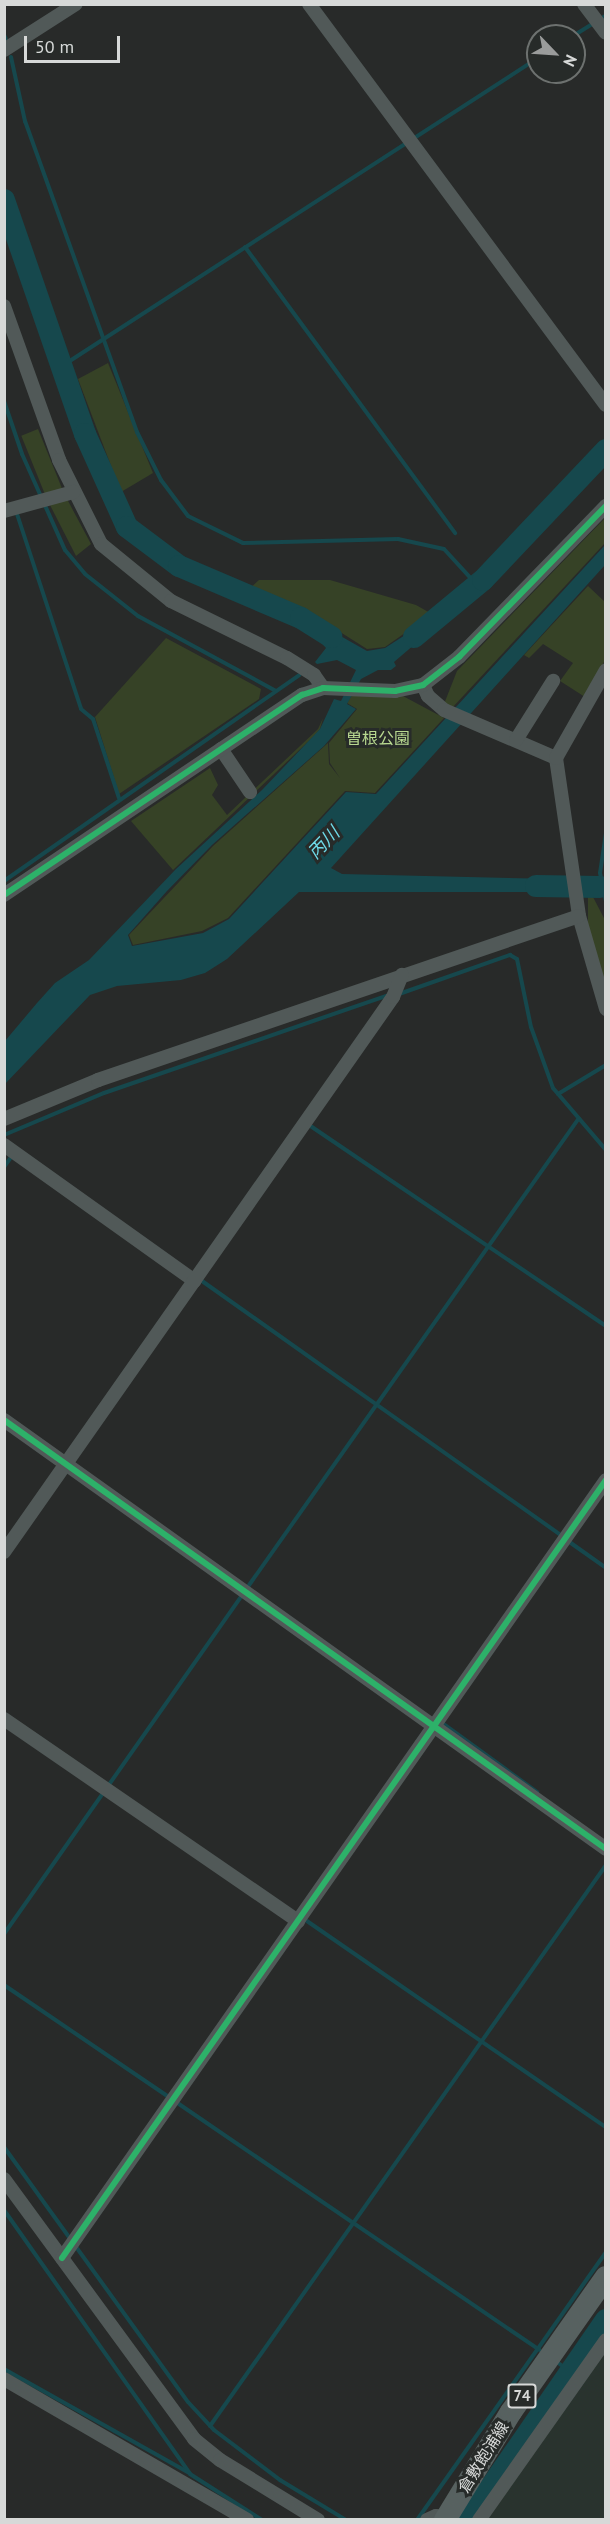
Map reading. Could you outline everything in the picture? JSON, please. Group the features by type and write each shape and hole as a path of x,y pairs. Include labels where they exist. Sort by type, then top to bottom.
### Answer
{"main road":[{"name":"倉敷飽浦線","path":"446,2519 511,2412 606,2277"}],"street":[{"path":"4,50 76,4"},
{"path":"309,4 409,142 604,399"},
{"path":"584,4 599,25"},
{"path":"4,306 73,492 101,544 126,569 171,601 222,623 302,667 323,688"},
{"path":"4,511 73,492"},
{"path":"4,895 293,700 323,688 395,691 423,685 459,657 606,506"},
{"path":"606,670 556,758 579,916 606,1009"},
{"path":"516,740 553,681"},
{"path":"423,685 435,704 444,710 556,758"},
{"path":"221,749 250,792"},
{"path":"4,1119 98,1080 579,916"},
{"path":"4,1552 192,1279 396,994 402,975"},
{"path":"11,1150 192,1279"},
{"path":"4,1420 434,1722 606,1849"},
{"path":"69,2247 434,1722 606,1480"},
{"path":"4,1719 297,1918"},
{"path":"4,2179 69,2247 194,2439 220,2460 318,2520"},
{"path":"479,2520 606,2340"},
{"path":"4,2379 247,2520"},
{"path":"427,2520 436,2516 446,2519"}],"shaded area":[{"path":"605,2347 605,2519 485,2520"}],"green space":[{"path":"108,363 153,473 121,492 78,379"},
{"path":"38,429 62,489 46,496 21,436"},
{"path":"67,499 91,544 76,556 50,505"},
{"path":"605,518 605,543 452,708 444,704 457,671"},
{"path":"259,580 330,580 416,605 432,614 385,647 367,649 318,618 249,589"},
{"path":"588,586 605,602 605,660 585,697 560,681 573,663 543,644 529,658 524,655"},
{"path":"166,638 261,689 259,699 119,794 95,717"},
{"name":"曽根公園","path":"352,695 403,696 444,718 375,793 345,791 228,918 202,931 133,945 129,935 213,846 328,743 329,764 340,778 330,763 329,743 357,709 347,703"},
{"path":"323,718 320,729 313,737 173,870 131,821 210,768 218,785 212,795 227,815 318,729"},
{"path":"588,894 593,897 605,920 605,986 588,925"}],"water":[{"name":"丙川","path":"605,545 605,565 331,868 342,874 556,879 566,883 565,892 299,892 227,959 205,973 181,980 117,986 90,995 5,1084 5,1041 37,1003 55,983 89,960 176,869 262,790 320,729 334,699 341,701 356,670 337,660 317,664 315,662 326,648 303,623 307,617 367,651 385,648 436,615 442,621 394,662 396,666 391,670 378,670 361,679 347,704 356,709 324,746 212,845 167,891 128,935 132,946 203,933 229,919 346,792 376,794"}],"waterway":[{"path":"586,28 606,15"},
{"path":"4,35 6,39"},
{"path":"11,57 25,121 137,432 161,480 188,516 243,543 398,539 444,549 477,585"},
{"path":"62,366 526,66"},
{"path":"4,200 85,434 127,527 179,566 301,618 331,637"},
{"path":"245,247 455,533"},
{"path":"4,401 22,454 65,550 85,574 138,616 276,691"},
{"path":"414,637 483,580 606,450"},
{"path":"17,514 81,709 93,719 119,798"},
{"path":"4,881 299,675"},
{"path":"606,833 600,873 606,901"},
{"path":"536,886 600,887"},
{"path":"399,994 510,955 517,959 531,1027 553,1088 606,1150"},
{"path":"4,1135 104,1093 391,994"},
{"path":"558,1094 606,1065"},
{"path":"247,1588 579,1118"},
{"path":"309,1125 606,1326"},
{"path":"4,1167 12,1156"},
{"path":"202,1281 562,1536"},
{"path":"568,1541 606,1568"},
{"path":"4,1934 243,1594"},
{"path":"441,1722 537,1792"},
{"path":"210,2426 606,1865"},
{"path":"304,1919 606,2127"},
{"path":"4,1985 170,2098"},
{"path":"176,2102 540,2350"},
{"path":"4,2147 188,2402 214,2430 280,2480 346,2520"},
{"path":"4,2210 190,2474 262,2520"},
{"path":"417,2520 606,2252"},
{"path":"468,2520 606,2320"},
{"path":"557,2362 569,2371"},
{"path":"4,2369 189,2473"}],"cycle path":[{"path":"4,895 302,695 323,688 395,691 423,685 459,657 606,506"},
{"path":"4,1420 606,1849"},
{"path":"62,2258 606,1480"}]}
